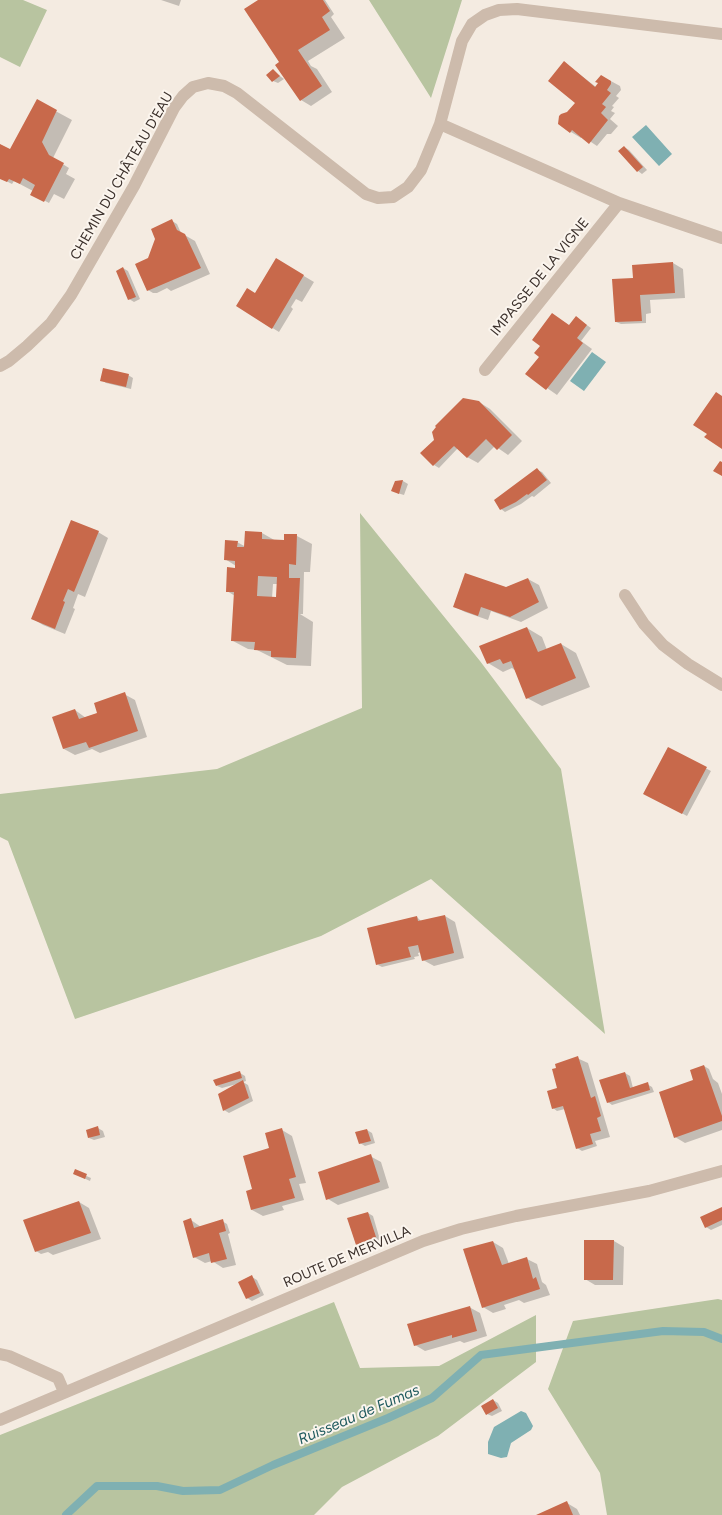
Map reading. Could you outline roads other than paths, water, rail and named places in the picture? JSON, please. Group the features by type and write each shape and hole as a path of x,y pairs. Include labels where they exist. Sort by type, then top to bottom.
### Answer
{"street":[{"name":"CHEMIN DU CHÂTEAU D'EAU","path":"0,366 9,361 45,329 71,295 134,186 174,108 193,87 208,83 224,86 237,93 366,194 378,198 393,197 408,186 421,170 440,124 462,40 472,24 484,15 500,10 517,10 722,34"},
{"path":"440,124 619,202 722,238"},
{"name":"IMPASSE DE LA VIGNE","path":"485,370 619,202"},
{"path":"625,594 644,624 663,645 688,664 722,685"},
{"name":"ROUTE DE MERVILLA","path":"0,1420 423,1241 461,1228 649,1191 722,1171"},
{"path":"0,1354 9,1356 58,1378 64,1392"}],"water":[{"path":"646,125 672,154 659,166 632,137"},
{"path":"592,352 606,362 584,391 570,381"},
{"path":"521,1411 526,1413 533,1426 531,1430 511,1443 507,1457 501,1458 488,1454 488,1442 494,1427"}],"waterway":[{"name":"Ruisseau de Fumas","path":"66,1515 97,1486 157,1486 183,1491 220,1490 273,1465 432,1398 481,1355 663,1331 704,1332 722,1339"}]}
